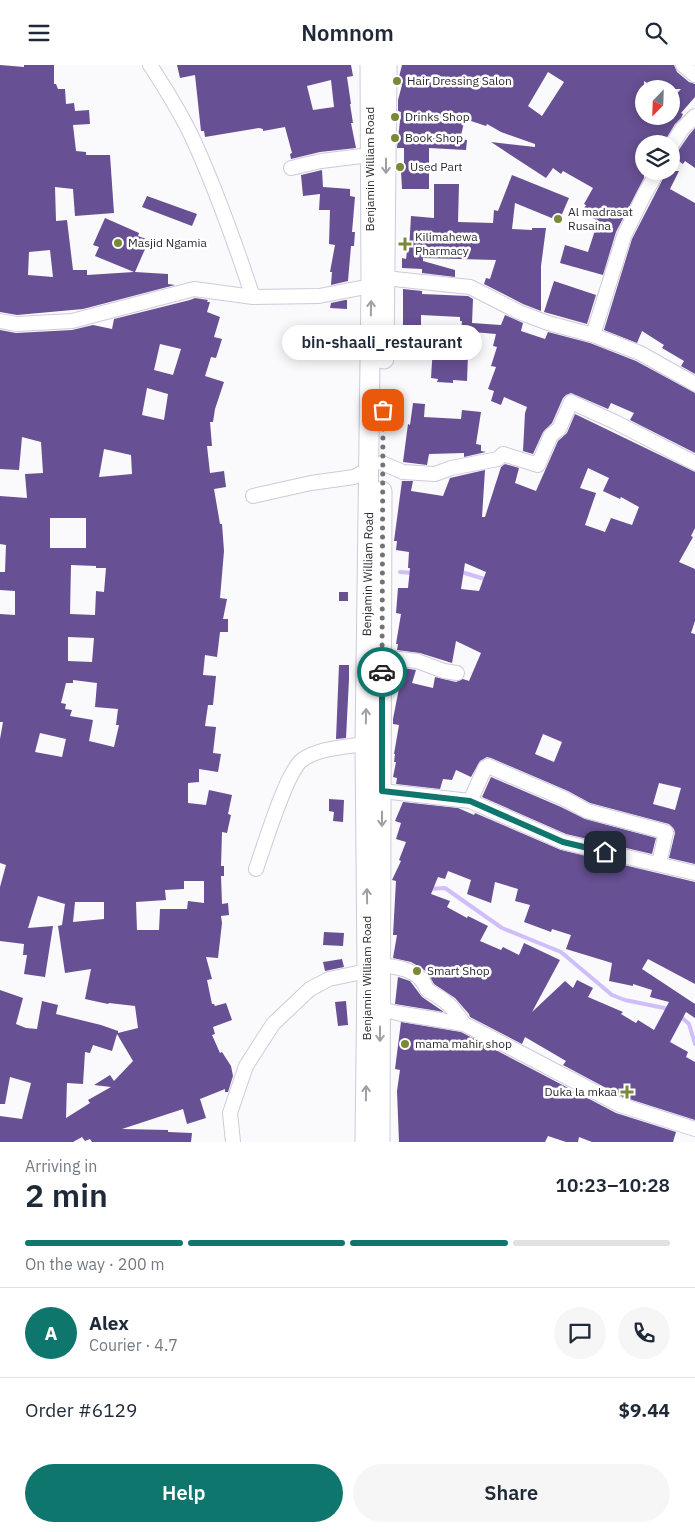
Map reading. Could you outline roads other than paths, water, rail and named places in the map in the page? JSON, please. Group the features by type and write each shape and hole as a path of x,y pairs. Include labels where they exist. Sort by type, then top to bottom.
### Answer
{"main road":[{"name":"Benjamin William Road","path":"370,65 370,155 378,282"},
{"name":"Benjamin William Road","path":"380,1142 380,1009 374,968 365,744 376,466 378,282 387,65"},
{"name":"Benjamin William Road","path":"365,1142 382,791 382,657 376,466"}],"street":[{"path":"150,65 171,98 192,137 227,221 253,297"},
{"path":"683,65 695,75"},
{"path":"678,135 695,116"},
{"path":"292,168 322,161 370,155"},
{"path":"593,335 624,236 653,180"},
{"path":"0,321 16,324 72,321 194,289 253,297 319,296 378,282 470,287 519,312 548,323 593,335 640,353 695,384"},
{"path":"253,496 311,483 354,477 376,466 404,472 435,474 451,468 498,459 503,454 538,465 551,435 559,429 571,403 615,421 695,463"},
{"path":"382,657 417,661 438,669 457,673"},
{"path":"256,869 290,775 302,760 325,750 365,744"},
{"path":"470,801 485,768 488,766 565,799 586,811 666,832 659,864"},
{"path":"382,791 470,801 563,842 695,873"},
{"path":"233,1142 230,1113 246,1066 273,1024 310,989 329,979 374,968 409,969 424,982 428,990 453,1007 464,1024"},
{"path":"380,1009 464,1024 520,1051 620,1105 695,1129"}],"waterway":[{"path":"458,571 488,580"},
{"path":"400,572 413,573"},
{"path":"428,889 445,888 502,928 561,952 612,995 625,1000 669,1009"},
{"path":"679,1015 689,1024 695,1044"}],"place":[{"name":"Hair Dressing Salon","path":"397,81"},
{"name":"Drinks Shop","path":"395,117"},
{"name":"Book Shop","path":"395,138"},
{"name":"Used Part","path":"400,167"},
{"name":"Al madrasat Rusaina","path":"558,219"},
{"name":"Masjid Ngamia","path":"118,243"},
{"name":"Kilimahewa Pharmacy","path":"405,244"},
{"name":"bin-shaali_restaurant","path":"383,410"},
{"name":"Smart Shop","path":"417,971"},
{"name":"mama mahir shop","path":"405,1044"},
{"name":"Duka la mkaa","path":"627,1092"}]}
